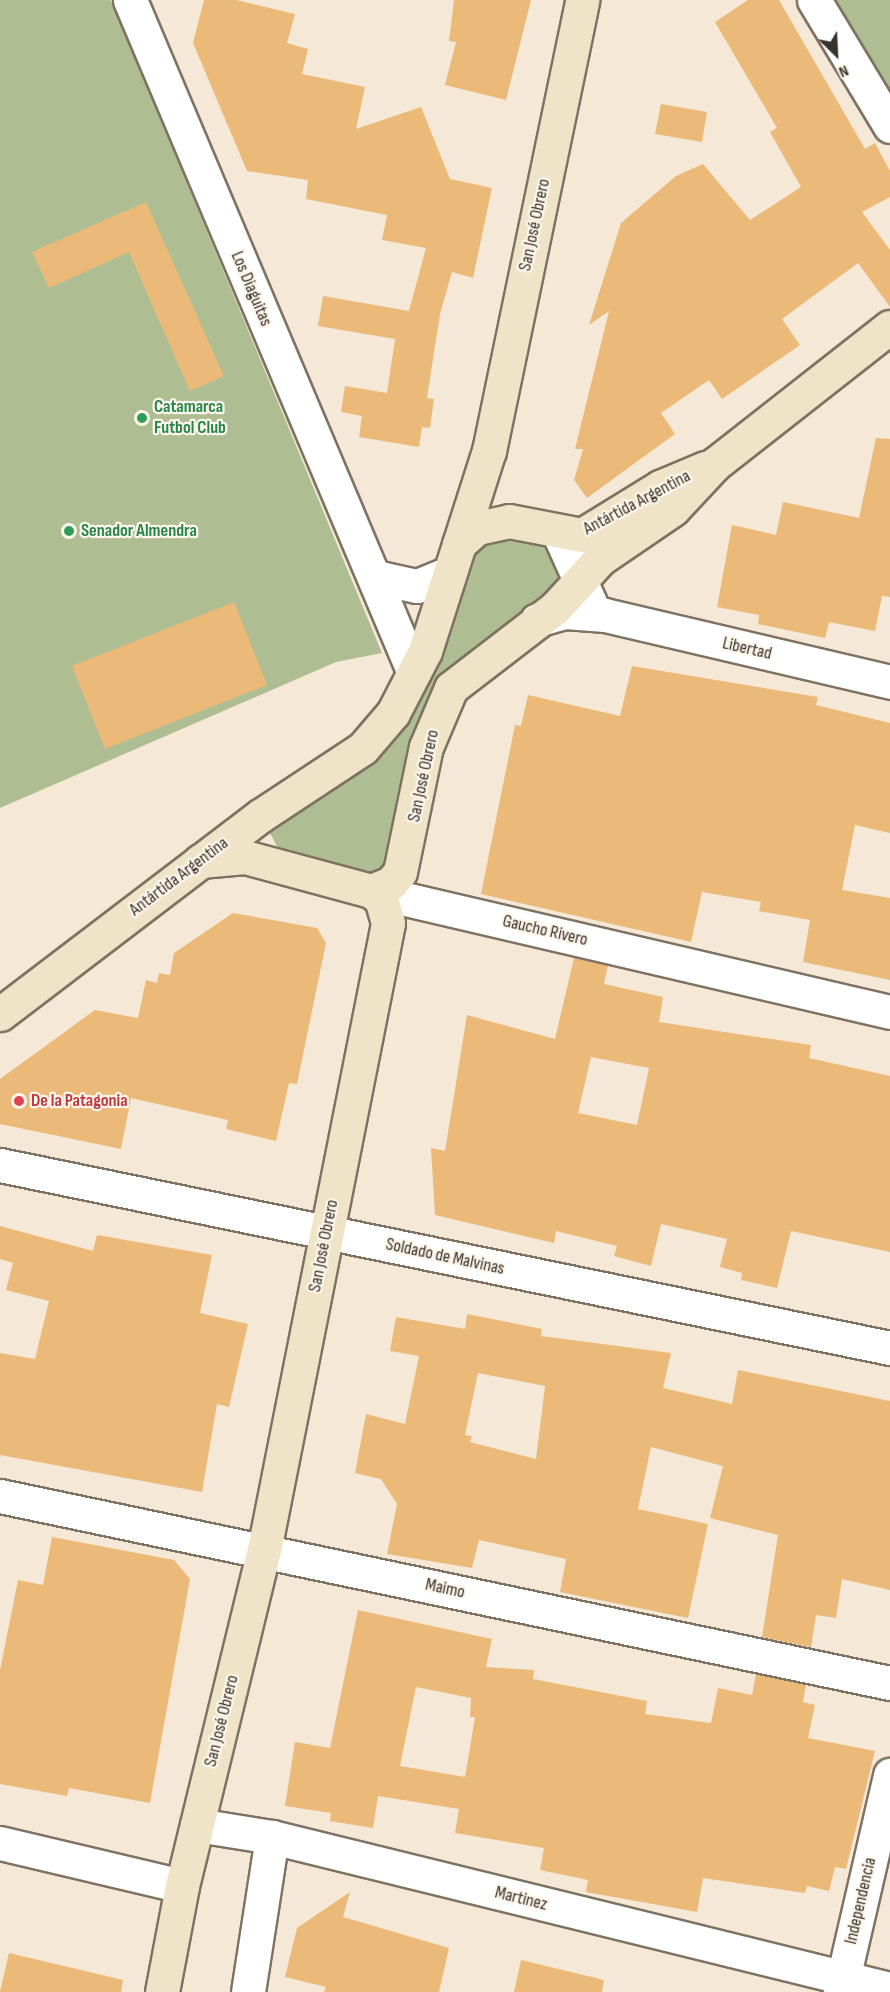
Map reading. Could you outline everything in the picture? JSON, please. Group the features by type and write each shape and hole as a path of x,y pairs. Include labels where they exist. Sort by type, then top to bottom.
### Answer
{"street":[{"name":"Los Diaguitas","path":"130,0 414,673"},
{"name":"San José Obrero","path":"363,748 393,713 414,673 489,451 582,0"},
{"path":"814,0 890,126"},
{"name":"Antártida Argentina","path":"576,580 673,509 715,464 890,327"},
{"name":"San José Obrero","path":"489,451 494,504 526,524"},
{"name":"Antártida Argentina","path":"454,558 489,523 526,524 559,534 592,530 660,487 715,464"},
{"path":"559,534 576,580 589,603 605,615"},
{"path":"375,577 417,586 454,558"},
{"name":"San José Obrero","path":"162,1992 182,1886 264,1550 388,923 381,899 371,891 391,883 400,872 426,747 451,688 555,608 576,580"},
{"name":"Libertad","path":"537,620 565,612 605,615 890,682"},
{"name":"Antártida Argentina","path":"0,1014 260,816 363,748"},
{"path":"260,816 251,839 263,862"},
{"name":"Gaucho Rivero","path":"200,861 232,856 263,862 371,891 890,1012"},
{"name":"Soldado de Malvinas","path":"0,1165 890,1348"},
{"name":"Maimo","path":"0,1496 890,1683"},
{"name":"Independencia","path":"842,1985 890,1775"},
{"name":"Martinez","path":"197,1825 272,1837 842,1985 890,1989"},
{"path":"248,1992 272,1837"},
{"path":"0,1843 182,1886"}],"green space":[{"name":"Catamarca Futbol Club","path":"0,0 111,0 382,653 336,662 0,808"},
{"path":"816,0 890,0 890,125"},
{"path":"504,534 536,539 550,548 561,572 558,590 452,666 419,720 385,868 376,874 281,854 270,833 279,821 359,769 465,565 481,541"}],"building":[{"path":"204,0 236,0 295,14 287,43 308,49 302,74 365,87 356,129 421,107 450,179 492,188 473,278 452,272 440,314 427,398 434,399 430,428 422,427 419,447 359,437 362,416 341,412 345,386 387,393 395,339 318,326 323,296 409,311 426,248 382,240 387,215 306,199 308,180 247,171 193,43"},
{"path":"454,0 531,0 506,100 445,85 456,42 449,41"},
{"path":"748,0 779,0 865,149 875,143 890,171 890,197 862,212 890,250 890,307 858,263 782,319 800,345 722,399 709,380 661,413 675,434 587,498 574,480 583,449 575,449 609,311 589,325 621,223 676,176 703,164 750,220 801,187 770,132 777,128 715,22"},
{"path":"661,104 707,112 702,142 655,134"},
{"path":"146,202 224,376 190,391 129,252 49,288 32,252"},
{"path":"876,438 890,439 890,597 882,596 875,631 829,622 825,638 758,624 759,615 717,607 732,525 776,535 783,502 859,518"},
{"path":"234,602 267,685 105,749 72,666"},
{"path":"632,666 818,697 816,705 890,723 890,833 855,825 842,890 890,898 890,980 803,962 810,920 759,911 761,902 702,892 691,942 481,894 515,725 521,726 528,695 620,716"},
{"path":"233,913 317,928 326,943 297,1084 289,1083 276,1141 226,1129 228,1120 131,1098 121,1149 0,1124 0,1079 95,1010 138,1018 146,980 157,983 159,973 170,975 174,953"},
{"path":"574,958 608,965 604,984 663,997 659,1022 811,1045 809,1058 890,1076 890,1252 791,1231 777,1288 741,1280 742,1273 720,1267 727,1239 661,1224 651,1266 614,1256 617,1246 556,1231 554,1243 435,1215 431,1148 445,1151 467,1015 555,1039","holes":["591,1057 649,1068 637,1125 578,1113"]},
{"path":"0,1226 93,1251 97,1235 212,1255 200,1313 248,1324 229,1407 217,1404 202,1492 0,1455 0,1353 35,1359 49,1301 6,1290 13,1263 0,1259"},
{"path":"467,1314 542,1329 541,1336 671,1353 663,1388 732,1404 738,1370 890,1401 890,1590 842,1579 836,1618 816,1615 811,1647 762,1637 778,1535 710,1518 723,1466 651,1447 638,1509 708,1524 688,1618 560,1592 566,1559 479,1540 472,1568 387,1554 397,1504 381,1479 355,1473 366,1414 405,1424 419,1356 390,1351 396,1317 465,1329","holes":["478,1373 545,1386 536,1459 470,1442 472,1436 465,1435"]},
{"path":"52,1537 174,1560 190,1579 150,1803 69,1788 67,1796 0,1784 0,1670 18,1580 43,1585"},
{"path":"358,1610 492,1639 486,1667 534,1670 533,1679 647,1701 645,1714 711,1723 718,1688 752,1695 756,1674 806,1684 803,1702 815,1705 808,1738 875,1751 846,1869 835,1867 829,1891 807,1886 805,1893 703,1878 697,1912 586,1892 588,1880 540,1870 544,1848 455,1833 459,1809 378,1796 373,1828 330,1821 331,1813 285,1806 295,1742 330,1748","holes":["416,1687 471,1698 470,1717 475,1717 465,1777 400,1766"]},
{"path":"350,1892 343,1917 449,1948 439,1992 324,1992 326,1987 285,1977 297,1928"},
{"path":"9,1953 123,1980 121,1992 0,1992"},
{"path":"521,1960 604,1980 602,1992 514,1992"}],"place":[{"name":"Catamarca Futbol Club","path":"142,418"},
{"name":"Senador Almendra","path":"69,531"},
{"name":"De la Patagonia","path":"19,1101"}]}
